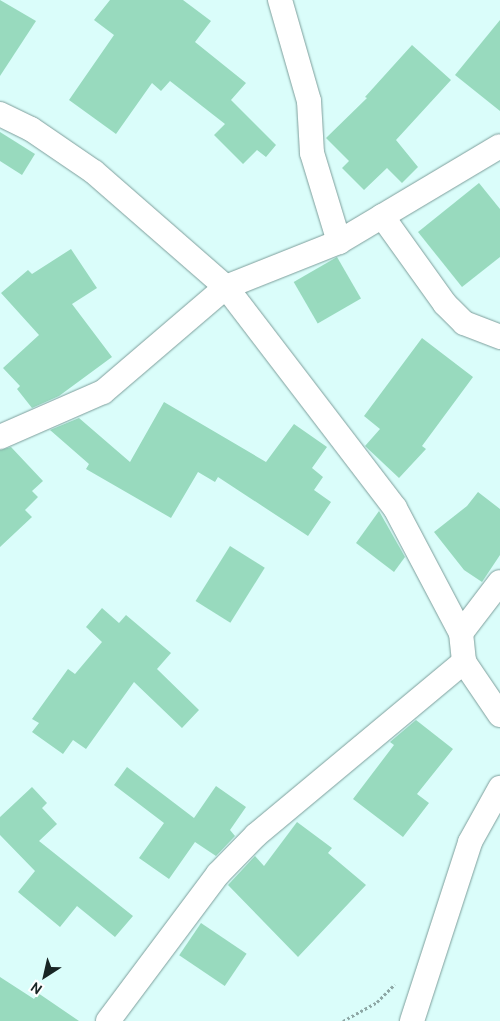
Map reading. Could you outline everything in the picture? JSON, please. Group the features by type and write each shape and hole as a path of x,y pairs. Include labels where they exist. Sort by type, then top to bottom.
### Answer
{"street":[{"path":"280,0 309,101 312,153 339,242"},
{"path":"0,114 31,129 94,172 226,287 395,508 461,633 464,662 500,715"},
{"path":"0,437 103,392 226,287 339,242 500,146"},
{"path":"382,216 445,304 464,323 486,334 500,337"},
{"path":"461,633 500,582"},
{"path":"108,1021 218,874 256,835 464,662"},
{"path":"412,1021 470,842 500,788"}],"path":[{"path":"343,1021 377,1002 396,983"}],"building":[{"path":"0,0 36,21 0,76"},
{"path":"110,0 183,0 211,21 195,42 246,83 231,100 276,145 266,157 257,150 243,164 214,135 225,124 170,81 161,91 152,83 116,134 69,100 114,35 94,20"},
{"path":"500,20 500,111 455,75"},
{"path":"412,45 451,80 396,140 418,167 402,183 387,168 364,190 342,168 349,161 326,138 367,98 365,97"},
{"path":"0,132 35,154 22,175 0,161"},
{"path":"479,183 500,209 500,257 462,287 418,232"},
{"path":"71,249 97,288 72,304 112,357 59,396 32,408 17,389 20,386 3,368 39,335 1,293 28,270 32,274"},
{"path":"337,257 361,299 318,324 294,282"},
{"path":"422,338 473,377 422,446 426,449 399,478 365,446 380,429 364,416"},
{"path":"164,402 266,462 294,424 327,447 312,468 323,477 314,490 331,502 308,536 218,477 215,482 198,472 171,518 86,469 89,464 50,430 79,418 130,462"},
{"path":"11,447 43,481 32,491 38,497 25,510 32,517 0,547 0,450"},
{"path":"478,492 500,509 500,555 482,582 464,570 434,532 467,506"},
{"path":"379,511 405,557 394,572 356,543"},
{"path":"230,546 265,568 230,623 196,601"},
{"path":"102,608 119,623 126,615 171,653 157,669 199,710 182,728 134,682 86,749 73,740 63,754 32,732 39,723 32,719 68,669 75,674 102,642 86,627"},
{"path":"416,720 453,749 417,794 429,803 403,837 353,799 394,745 390,742"},
{"path":"127,767 194,818 216,786 246,807 230,830 235,836 216,856 195,842 169,879 139,858 164,823 114,785"},
{"path":"32,787 47,803 42,808 57,824 39,841 133,916 115,937 77,906 60,927 18,892 35,871 0,835 0,817"},
{"path":"297,822 332,848 328,853 366,885 298,957 228,885 255,856 264,866"},
{"path":"201,923 247,954 225,986 179,955"},
{"path":"0,977 34,999 38,993 79,1021 0,1021"}]}
